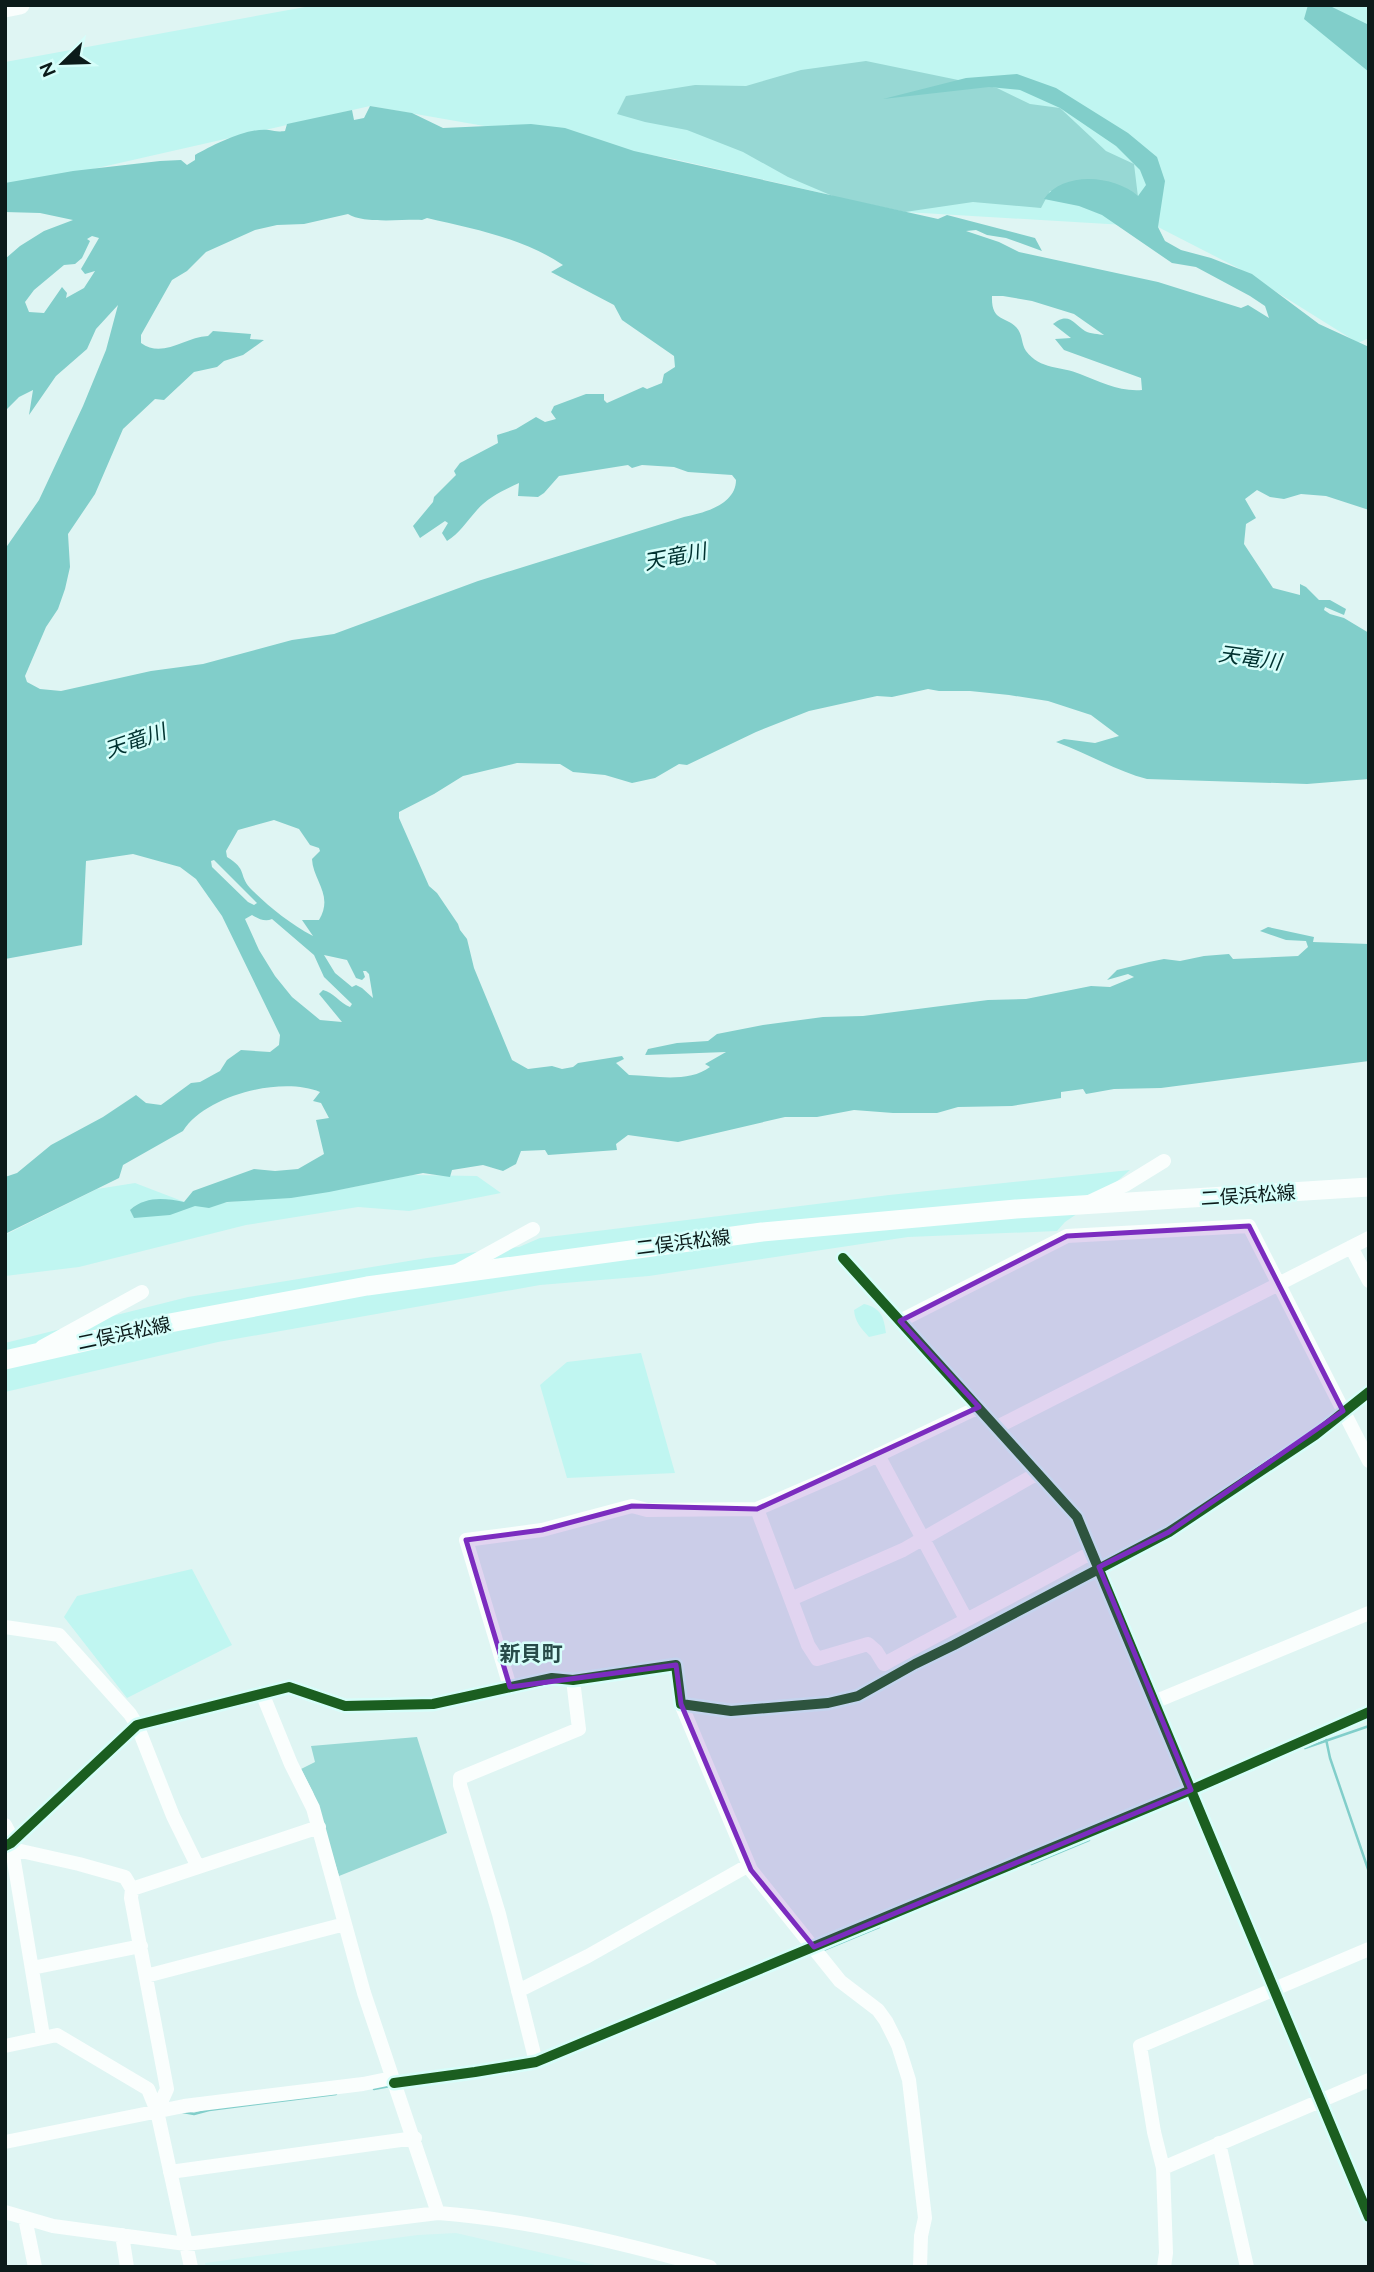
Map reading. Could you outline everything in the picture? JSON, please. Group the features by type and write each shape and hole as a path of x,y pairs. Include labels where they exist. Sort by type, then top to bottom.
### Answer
{"main road":[{"path":"5,8 20,5"},
{"name":"二俣浜松線","path":"5,1360 237,1310 367,1286 762,1232 1016,1209 1369,1187"}],"street":[{"path":"1079,1206 1125,1185 1164,1161"},
{"path":"900,1321 1067,1236 1249,1226 1343,1411 1363,1437 1369,1461"},
{"path":"450,1275 533,1229"},
{"path":"997,1427 1369,1238"},
{"path":"1351,1247 1369,1281"},
{"path":"843,1258 1077,1517 1369,2217"},
{"path":"30,1354 142,1292"},
{"path":"681,1704 731,1711 828,1703 858,1696 1169,1532 1315,1435 1369,1392"},
{"path":"510,1688 466,1540 542,1530 632,1506 647,1510 757,1508 843,1472 979,1407"},
{"path":"878,1455 966,1619"},
{"path":"791,1599 925,1539 1038,1473"},
{"path":"757,1508 808,1645 817,1659 868,1644 884,1664 1091,1552"},
{"path":"1154,1702 1369,1613"},
{"path":"5,1627 59,1635 137,1725 173,1816 198,1867"},
{"path":"10,1844 137,1725 289,1687 345,1706 433,1704 552,1678 573,1680 676,1665 681,1704 749,1865 840,1981 878,2010 898,2045 909,2080 925,2218 921,2236 920,2267"},
{"path":"536,2062 499,1914 460,1778 579,1729 573,1680"},
{"path":"262,1693 291,1764 313,1808 364,1993 415,2138 438,2213"},
{"path":"5,2142 158,2111 536,2062 1191,1790 1369,1712"},
{"path":"5,1825 43,2036"},
{"path":"132,1889 318,1827"},
{"path":"10,1844 125,1877 132,1889 131,1898 167,2089 158,2111"},
{"path":"518,1991 589,1956 749,1865"},
{"path":"146,1976 345,1924"},
{"path":"32,1968 141,1947"},
{"path":"1164,2267 1166,2253 1163,2168 1154,2132 1140,2046 1369,1949"},
{"path":"5,2046 57,2035 148,2089 158,2111 191,2267"},
{"path":"1163,2168 1369,2080"},
{"path":"170,2172 415,2138"},
{"path":"1219,2143 1247,2267"},
{"path":"5,2212 52,2226 186,2244 438,2213 483,2217 590,2236 710,2267"},
{"path":"25,2218 35,2267"},
{"path":"122,2235 127,2267"}],"highlighted area":[{"path":"1249,1226 1343,1411 1169,1532 1099,1567 1191,1790 814,1947 751,1870 681,1704 676,1665 510,1687 466,1540 542,1530 632,1506 757,1509 979,1407 900,1321 1067,1236"}],"shaded area":[{"path":"316,5 1369,5 1369,338 1358,343 1238,268 1158,227 905,212 674,159 370,106 5,189 5,62"},
{"path":"866,61 997,88 1030,104 1060,108 1106,151 1134,164 1138,197 1050,191 1041,208 973,202 905,212 835,197 788,177 743,152 687,130 617,114 626,96 695,85 746,86 801,70"},
{"path":"1130,1170 1057,1231 908,1237 649,1276 540,1285 218,1342 5,1392 5,1343 188,1297 427,1258 519,1247 540,1238 889,1195"},
{"path":"412,1175 477,1176 501,1193 409,1211 358,1207 246,1225 79,1267 5,1276 5,1235 97,1189 135,1183 195,1206 343,1189"},
{"path":"864,1304 881,1314 886,1333 869,1337 861,1328 854,1310"},
{"path":"641,1353 675,1473 567,1478 540,1385 567,1362"},
{"path":"192,1569 232,1645 127,1698 64,1617 77,1596"},
{"path":"417,1737 447,1833 339,1876 313,1792 301,1769 315,1762 311,1746"},
{"path":"456,2233 604,2267 206,2267 205,2263 418,2235"}],"water":[{"path":"1308,5 1328,5 1369,25 1369,72 1304,19"},
{"name":"天竜川","path":"1017,74 1056,88 1128,133 1157,157 1165,181 1158,227 1165,241 1181,250 1252,274 1319,324 1369,347 1369,510 1326,496 1301,494 1284,499 1270,497 1257,490 1245,499 1256,518 1246,524 1244,544 1273,588 1300,595 1300,584 1319,600 1330,600 1346,609 1344,615 1325,607 1324,610 1369,633 1369,779 1307,784 1147,779 1056,742 1064,739 1095,743 1119,736 1091,715 1048,701 970,691 928,689 892,697 877,696 809,711 756,732 687,765 679,764 655,778 632,783 605,775 573,772 560,764 517,763 463,776 399,812 399,818 429,886 437,893 467,939 474,968 512,1060 528,1069 552,1066 562,1069 578,1063 622,1056 624,1059 616,1063 629,1075 682,1077 702,1072 710,1067 705,1064 726,1052 645,1055 648,1049 677,1043 708,1041 717,1034 763,1025 988,1000 1026,999 1091,986 1110,987 1134,977 1128,974 1107,980 1117,970 1164,959 1180,961 1229,954 1233,959 1298,956 1308,947 1306,941 1286,940 1260,931 1268,927 1314,937 1313,942 1369,944 1369,1061 1161,1088 1114,1089 1086,1094 1083,1089 1061,1092 1061,1098 1012,1106 958,1107 937,1113 854,1110 817,1117 785,1117 678,1142 628,1135 616,1144 617,1150 548,1155 545,1150 521,1151 516,1164 503,1171 483,1165 452,1170 450,1177 423,1173 291,1198 227,1202 209,1208 195,1206 170,1215 134,1218 130,1210 142,1202 162,1199 184,1202 193,1191 254,1169 298,1169 324,1154 316,1120 329,1118 321,1103 313,1101 320,1092 286,1086 266,1088 246,1092 209,1107 183,1131 123,1165 119,1178 5,1234 5,1177 17,1173 51,1145 103,1117 136,1095 146,1103 161,1105 191,1083 200,1082 220,1071 227,1060 241,1050 270,1052 279,1045 280,1035 222,916 196,879 180,867 133,854 86,861 82,945 5,959 5,549 39,500 83,406 106,350 118,305 96,329 87,349 56,376 29,415 33,390 19,397 5,411 5,259 44,231 73,220 40,213 5,212 5,183 73,171 160,161 181,160 187,165 195,160 195,155 241,134 261,130 285,131 287,124 352,110 354,120 364,118 370,106 412,113 443,128 531,124 565,128 634,151 938,219 947,215 1035,238 1042,251 976,230 966,231 1019,252 1158,282 1241,308 1248,305 1269,318 1265,306 1250,296 1196,267 1172,263 1102,215 1079,206 1044,199 1063,184 1076,180 1103,180 1128,189 1138,196 1146,185 1140,170 1116,146 1060,108 1020,90 989,87 883,99 966,78","holes":["348,214 373,220 427,218 498,235 563,265 551,272 614,305 622,320 674,356 675,367 664,374 662,383 647,389 643,387 607,403 604,394 586,394 554,406 551,412 556,419 545,422 536,417 516,429 497,435 498,443 460,463 454,471 456,475 434,497 433,502 413,526 420,538 445,521 448,523 442,533 447,541 486,501 519,483 518,496 538,497 559,476 628,465 632,468 642,465 674,467 688,472 732,475 736,480 731,496 709,510 478,581 334,634 292,640 203,664 151,671 61,691 40,689 27,682 25,676 65,589 70,567 68,534 95,494 123,429 155,399 164,400 194,372 217,367 224,361 243,355 264,340 250,339 251,334 213,331 208,336 157,349 141,343 141,335 172,280 187,271 206,252 255,230 277,225 304,224","92,236 99,238 81,269 85,274 95,271 84,288 66,298 67,293 62,287 44,313 29,312 25,302 34,290 64,265 75,264 82,258 90,241 87,239","992,296 1003,296 1032,301 1074,314 1104,335 1087,332 1071,320 1059,320 1053,324 1071,338 1055,339 1064,350 1141,378 1142,390 1118,388 1038,361 1026,351 1016,327 994,310","274,820 299,829 310,845 319,848 320,851 312,859 324,896 323,911 319,920 302,920 313,936 264,902 250,888 240,869 227,857 226,851 238,830","214,860 257,903 254,905 248,902 212,867 211,861","252,915 262,920 272,919 314,955 324,977 352,1004 350,1007 323,990 319,994 342,1022 320,1020 292,997 259,950 245,919","324,955 347,960 356,978 362,980 365,977 363,971 366,971 369,974 373,998 362,988 356,985 352,987 335,973"]}],"waterway":[{"path":"1305,1748 1369,1726"},
{"path":"1326,1739 1369,1872"},
{"path":"1031,1864 1089,1840"},
{"path":"821,1951 879,1927"},
{"path":"374,2089 390,2086"},
{"path":"183,2112 194,2114 336,2094"}],"cycle path":[{"path":"843,1258 1077,1517 1369,2217"},
{"path":"5,1846 137,1725 289,1687 345,1706 433,1704 552,1678 573,1680 676,1665 681,1704 731,1711 828,1703 858,1696 1169,1532 1315,1435 1369,1392"},
{"path":"394,2083 536,2062 1191,1790 1369,1712"}],"district":[{"name":"新貝町","path":"531,1653"}]}
